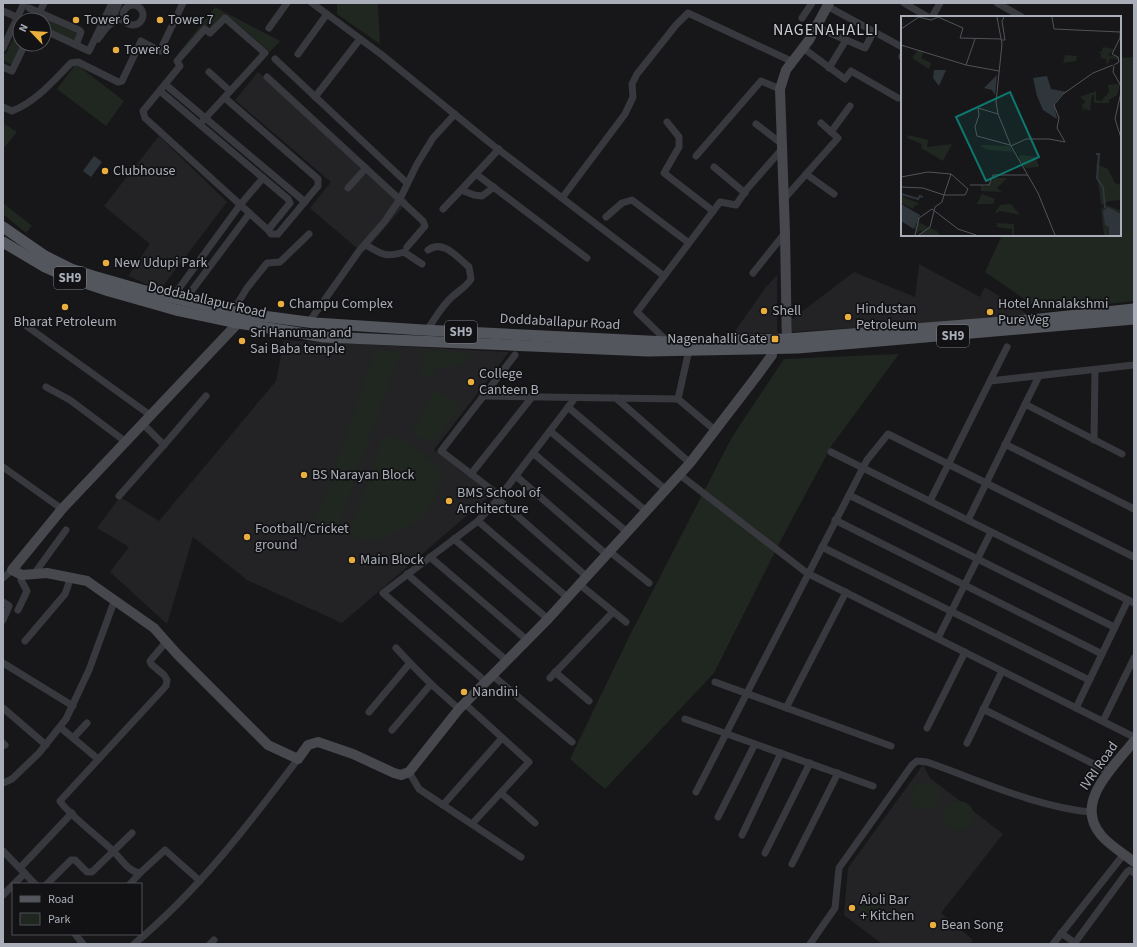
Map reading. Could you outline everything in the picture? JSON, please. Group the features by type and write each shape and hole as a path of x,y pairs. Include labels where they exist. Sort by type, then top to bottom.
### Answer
{"main road":[{"name":"Doddaballapur Road","path":"3,227 45,256 71,269 138,290 324,337 648,351 689,350 772,344"},
{"name":"Doddaballapur Road","path":"3,242 45,267 70,278 144,301 237,316 309,322 427,330 668,342 787,344 1042,328 1134,319"},
{"name":"Doddaballapur Road","path":"787,344 1134,309"}],"street":[{"path":"89,51 112,3"},
{"path":"114,15 119,3"},
{"path":"3,107 12,111 21,108 37,96 71,63 78,62 118,82 122,81 141,41 160,51 183,3"},
{"path":"269,28 286,3"},
{"path":"312,3 360,38 499,149 664,276"},
{"path":"802,18 812,3"},
{"path":"904,3 926,16"},
{"path":"933,16 940,3"},
{"path":"997,3 1020,16"},
{"path":"26,4 38,12"},
{"path":"787,344 780,89 786,70 791,61 803,48 828,5 901,46"},
{"path":"562,198 625,114 633,97 632,84 637,74 676,25 688,13 791,61"},
{"path":"298,54 327,14"},
{"path":"52,18 81,32 76,45"},
{"path":"200,124 265,53 225,18 210,33 205,29 177,61 180,66 166,85 143,111 145,118 228,192 249,214 271,234 278,234 318,186 318,179 225,98"},
{"path":"89,51 93,50 99,38 113,21 117,19 123,20"},
{"path":"816,27 865,48 874,31"},
{"path":"3,48 12,34"},
{"path":"52,34 89,51"},
{"path":"315,97 360,38"},
{"path":"829,68 846,40"},
{"path":"803,48 846,79 851,71 898,98"},
{"path":"3,66 12,71 21,52"},
{"path":"275,59 407,183"},
{"path":"209,72 230,92"},
{"path":"267,77 400,199 425,224 407,247"},
{"path":"696,156 761,81 780,89"},
{"path":"166,85 305,202"},
{"path":"160,91 263,178 290,203 268,230"},
{"path":"831,132 850,106"},
{"path":"309,322 400,199 407,183 433,138 455,114"},
{"path":"667,122 679,137 679,147 664,173 713,211"},
{"path":"784,199 838,138 821,123"},
{"path":"756,124 782,147"},
{"path":"668,342 637,312 720,202 736,205 782,147"},
{"path":"443,209 499,149"},
{"path":"714,166 744,193"},
{"path":"348,188 366,168"},
{"path":"476,174 587,258"},
{"path":"806,174 834,194"},
{"path":"172,298 240,205 263,178"},
{"path":"461,190 474,195 482,196 494,187"},
{"path":"606,217 622,203 632,200 689,243"},
{"path":"184,301 249,214"},
{"path":"753,273 785,232"},
{"path":"6,577 62,509 143,424 237,316 247,288 267,263 280,262 309,234"},
{"path":"366,245 383,255 390,256 407,253 422,264"},
{"path":"427,330 442,308 454,295 466,288 471,279 469,266 444,246 434,245 428,250"},
{"path":"21,322 150,415"},
{"path":"134,944 158,924 219,860 298,760 308,745 318,742 353,754 394,773 401,775 409,772 462,706 548,619 607,552 680,475 716,431 756,377 772,354 772,344"},
{"path":"930,501 1007,347"},
{"path":"678,399 689,350"},
{"path":"515,355 441,451 499,498 586,576"},
{"path":"990,381 1134,366"},
{"path":"1094,440 1095,370"},
{"path":"968,520 1039,376"},
{"path":"46,387 70,400 126,442"},
{"path":"119,496 206,396"},
{"path":"482,396 678,399 716,431"},
{"path":"471,474 532,397"},
{"path":"572,742 383,593 478,521 499,498 575,398"},
{"path":"616,398 690,463"},
{"path":"1025,404 1122,454"},
{"path":"568,407 666,490"},
{"path":"143,424 164,446"},
{"path":"550,431 646,511"},
{"path":"696,792 807,573 867,460 888,434 1134,557"},
{"path":"1005,444 1134,509"},
{"path":"831,452 1131,602 1114,628 1076,708"},
{"path":"533,453 627,532"},
{"path":"3,467 62,509"},
{"path":"680,475 807,573 1134,737"},
{"path":"516,476 607,552 649,583"},
{"path":"849,495 1114,628"},
{"path":"835,520 1102,654"},
{"path":"478,521 567,597"},
{"path":"34,574 66,530"},
{"path":"938,638 991,532"},
{"path":"454,539 548,619"},
{"path":"822,547 1089,680"},
{"path":"430,557 527,640"},
{"path":"6,577 22,575 29,576 47,573 87,580 154,628 166,642 268,744 298,760"},
{"path":"407,574 507,661"},
{"path":"18,610 27,591 21,580 22,575"},
{"path":"25,641 65,594 71,577"},
{"path":"579,584 626,622"},
{"path":"786,708 846,592"},
{"path":"3,783 12,779 61,728 73,706 89,670 115,599"},
{"path":"3,602 9,606 3,620"},
{"path":"550,678 613,612"},
{"path":"140,873 130,870 114,852 61,803 61,799 166,686 168,680 151,664 150,661 166,642"},
{"path":"396,648 431,684 462,706 529,762 472,824"},
{"path":"927,728 965,652"},
{"path":"1103,721 1134,658"},
{"path":"3,663 73,706"},
{"path":"369,712 410,663"},
{"path":"967,743 1002,671"},
{"path":"555,672 589,701"},
{"path":"715,682 891,746"},
{"path":"392,730 431,684"},
{"path":"984,709 1110,772"},
{"path":"4,713 46,745"},
{"path":"685,719 874,786"},
{"path":"73,738 87,723"},
{"path":"61,728 98,759"},
{"path":"443,805 502,738"},
{"name":"IVRI Road","path":"1134,741 1110,772 1092,799 1090,812 1095,827 1102,836 1134,862"},
{"path":"718,817 755,744"},
{"path":"742,835 781,753"},
{"path":"810,944 835,908 839,868 912,765 917,761 927,762 1026,798 1061,809 1090,812"},
{"path":"765,853 810,763"},
{"path":"409,772 419,789 521,857"},
{"path":"792,864 838,773"},
{"path":"501,793 535,823"},
{"path":"14,883 22,870 72,813"},
{"path":"48,883 72,860 75,860 90,873 114,852 132,833"},
{"path":"131,883 165,850 200,881"},
{"path":"3,851 34,883"},
{"path":"1053,944 1124,854"},
{"path":"1061,933 1074,943 1127,872 1130,870 1134,873"},
{"path":"3,895 12,885"},
{"path":"76,935 83,944"}],"shaded area":[{"path":"258,72 408,201 365,251 359,250 310,208 331,182 235,100"},
{"path":"159,136 227,202 160,290 128,276 150,244 104,206"},
{"path":"94,156 102,162 91,177 83,171"},
{"path":"919,264 980,297 985,287 1030,316 792,332 792,319 854,272 915,297"},
{"path":"777,275 777,333 733,334 766,287"},
{"path":"284,340 509,352 434,450 492,494 342,623 247,580 193,537 167,624 110,572 129,547 97,528 120,497 159,521 276,381"},
{"path":"923,765 930,778 1003,834 941,913 973,940 970,944 882,944 844,915 848,868"}],"green space":[{"path":"337,3 378,3 380,44 337,14"},
{"path":"215,7 280,41 270,52 225,13 212,28 207,24 179,56 177,55"},
{"path":"52,22 83,36 80,43 52,31"},
{"path":"12,42 12,52 18,52 12,65 3,60 3,53 6,54"},
{"path":"1134,57 1134,301 1042,311 985,272 1002,236 1121,236 1121,58"},
{"path":"76,64 124,101 106,126 57,89"},
{"path":"3,123 17,132 3,149"},
{"path":"3,203 32,226 26,233 3,214"},
{"path":"375,349 400,352 337,531 315,520 340,454"},
{"path":"426,350 472,353 471,358 467,359 460,366 436,369 431,378 418,374"},
{"path":"899,354 832,445 782,538 714,673 605,789 570,759 630,635 732,437 784,359"},
{"path":"435,390 462,405 433,444 411,433"},
{"path":"392,436 411,445 440,468 440,485 437,494 428,510 408,528 393,532 379,540 364,539 349,534 383,437"},
{"path":"925,782 935,786 939,796 935,806 925,810 915,806 911,796 915,786"},
{"path":"959,801 970,805 974,816 970,827 959,831 948,827 944,816 948,805"},
{"path":"867,896 880,906 870,918 858,909"}],"place":[{"name":"Tower 6","path":"76,20"},
{"name":"Tower 7","path":"160,20"},
{"name":"Tower 8","path":"116,50"},
{"name":"Clubhouse","path":"105,171"},
{"name":"New Udupi Park","path":"106,263"},
{"name":"Champu Complex","path":"281,304"},
{"name":"Bharat Petroleum","path":"65,307"},
{"name":"Shell","path":"764,311"},
{"name":"Hotel Annalakshmi Pure Veg","path":"990,312"},
{"name":"Hindustan Petroleum","path":"848,317"},
{"name":"Nagenahalli Gate","path":"775,339"},
{"name":"Sri Hanuman and Sai Baba temple","path":"242,341"},
{"name":"College Canteen B","path":"471,382"},
{"name":"BS Narayan Block","path":"304,475"},
{"name":"BMS School of Architecture","path":"449,501"},
{"name":"Football/Cricket ground","path":"247,537"},
{"name":"Main Block","path":"352,560"},
{"name":"Nandini","path":"464,692"},
{"name":"Aioli Bar + Kitchen","path":"852,908"},
{"name":"Bean Song","path":"933,925"}],"district":[{"name":"NAGENAHALLI","path":"826,30"}]}
